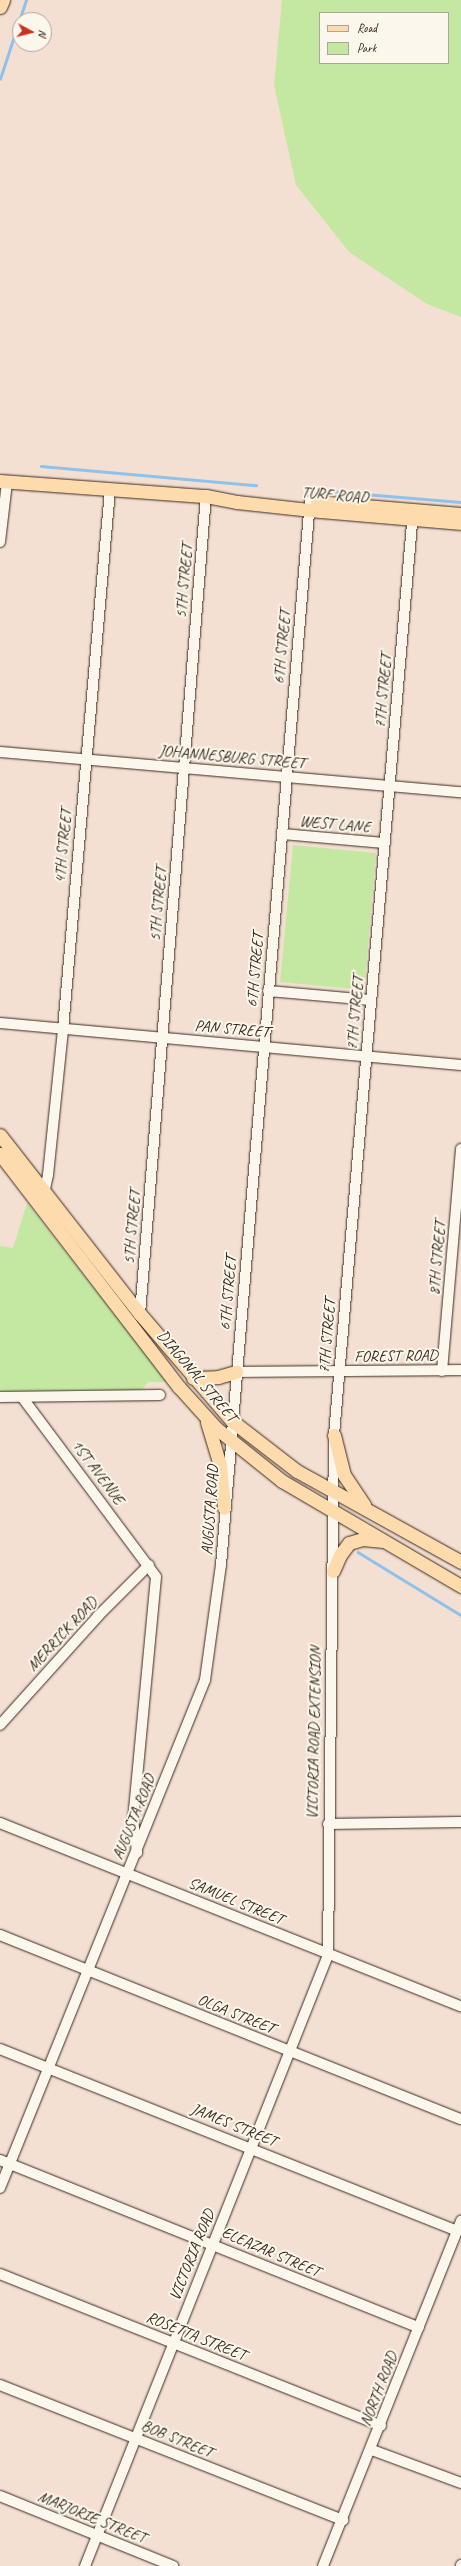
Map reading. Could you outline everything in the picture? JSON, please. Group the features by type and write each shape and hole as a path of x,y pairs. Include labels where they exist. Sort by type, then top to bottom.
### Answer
{"main road":[{"path":"0,7 2,0"},
{"name":"TURF ROAD","path":"4,481 110,490 237,498 309,506 413,514 461,514"},
{"name":"TURF ROAD","path":"413,514 461,523"},
{"name":"DIAGONAL STREET","path":"0,1135 45,1189 140,1314 232,1421 297,1471 461,1562"},
{"name":"DIAGONAL STREET","path":"0,1154 204,1416 230,1441 282,1481 461,1586"},
{"path":"194,1378 218,1377 236,1372"},
{"path":"204,1416 220,1465 224,1508"},
{"path":"334,1435 348,1484 368,1510"},
{"path":"333,1571 340,1555 349,1543 363,1539 387,1542"}],"street":[{"path":"0,542 4,481"},
{"name":"4TH STREET","path":"45,1189 63,1029 85,759 110,490"},
{"name":"5TH STREET","path":"140,1314 206,496"},
{"name":"6TH STREET","path":"230,1441 309,506"},
{"name":"7TH STREET","path":"333,1510 334,1435 339,1372 413,514"},
{"name":"JOHANNESBURG STREET","path":"0,752 461,792"},
{"name":"WEST LANE","path":"282,834 385,844"},
{"path":"268,991 371,1000"},
{"name":"PAN STREET","path":"0,1023 461,1065"},
{"name":"8TH STREET","path":"442,1371 461,1149"},
{"path":"36,1199 45,1189"},
{"name":"FOREST ROAD","path":"236,1372 461,1370"},
{"path":"0,1397 160,1395"},
{"name":"1ST AVENUE","path":"22,1397 149,1566 156,1578 133,1819 137,1853"},
{"name":"AUGUSTA ROAD","path":"0,2188 5,2162 47,2068 127,1873 137,1853 205,1680 220,1572 230,1441"},
{"name":"VICTORIA ROAD EXTENSION","path":"328,1955 328,1824 333,1510"},
{"name":"MERRICK ROAD","path":"0,1725 83,1632 149,1566"},
{"path":"328,1824 461,1822"},
{"name":"SAMUEL STREET","path":"0,1823 328,1955 461,2006"},
{"name":"OLGA STREET","path":"0,1934 461,2120"},
{"name":"VICTORIA ROAD","path":"85,2566 134,2437 252,2148 328,1955"},
{"name":"JAMES STREET","path":"0,2049 252,2148 457,2231"},
{"name":"ELEAZAR STREET","path":"5,2162 213,2244 419,2328"},
{"name":"NORTH ROAD","path":"323,2566 372,2450 380,2426 461,2221"},
{"name":"ROSETTA STREET","path":"0,2274 380,2426"},
{"name":"BOB STREET","path":"0,2384 343,2520"},
{"path":"372,2450 461,2484"},
{"name":"MARJORIE STREET","path":"0,2496 173,2566"}],"green space":[{"path":"282,0 461,0 461,317 427,304 349,252 296,185 274,85"},
{"path":"293,845 376,853 364,990 280,982"},
{"path":"27,1203 167,1382 148,1382 142,1390 0,1391 0,1246 13,1248"}],"waterway":[{"path":"0,79 26,0"},
{"path":"41,466 256,485"},
{"path":"329,491 461,502"},
{"path":"358,1552 461,1615"}]}
